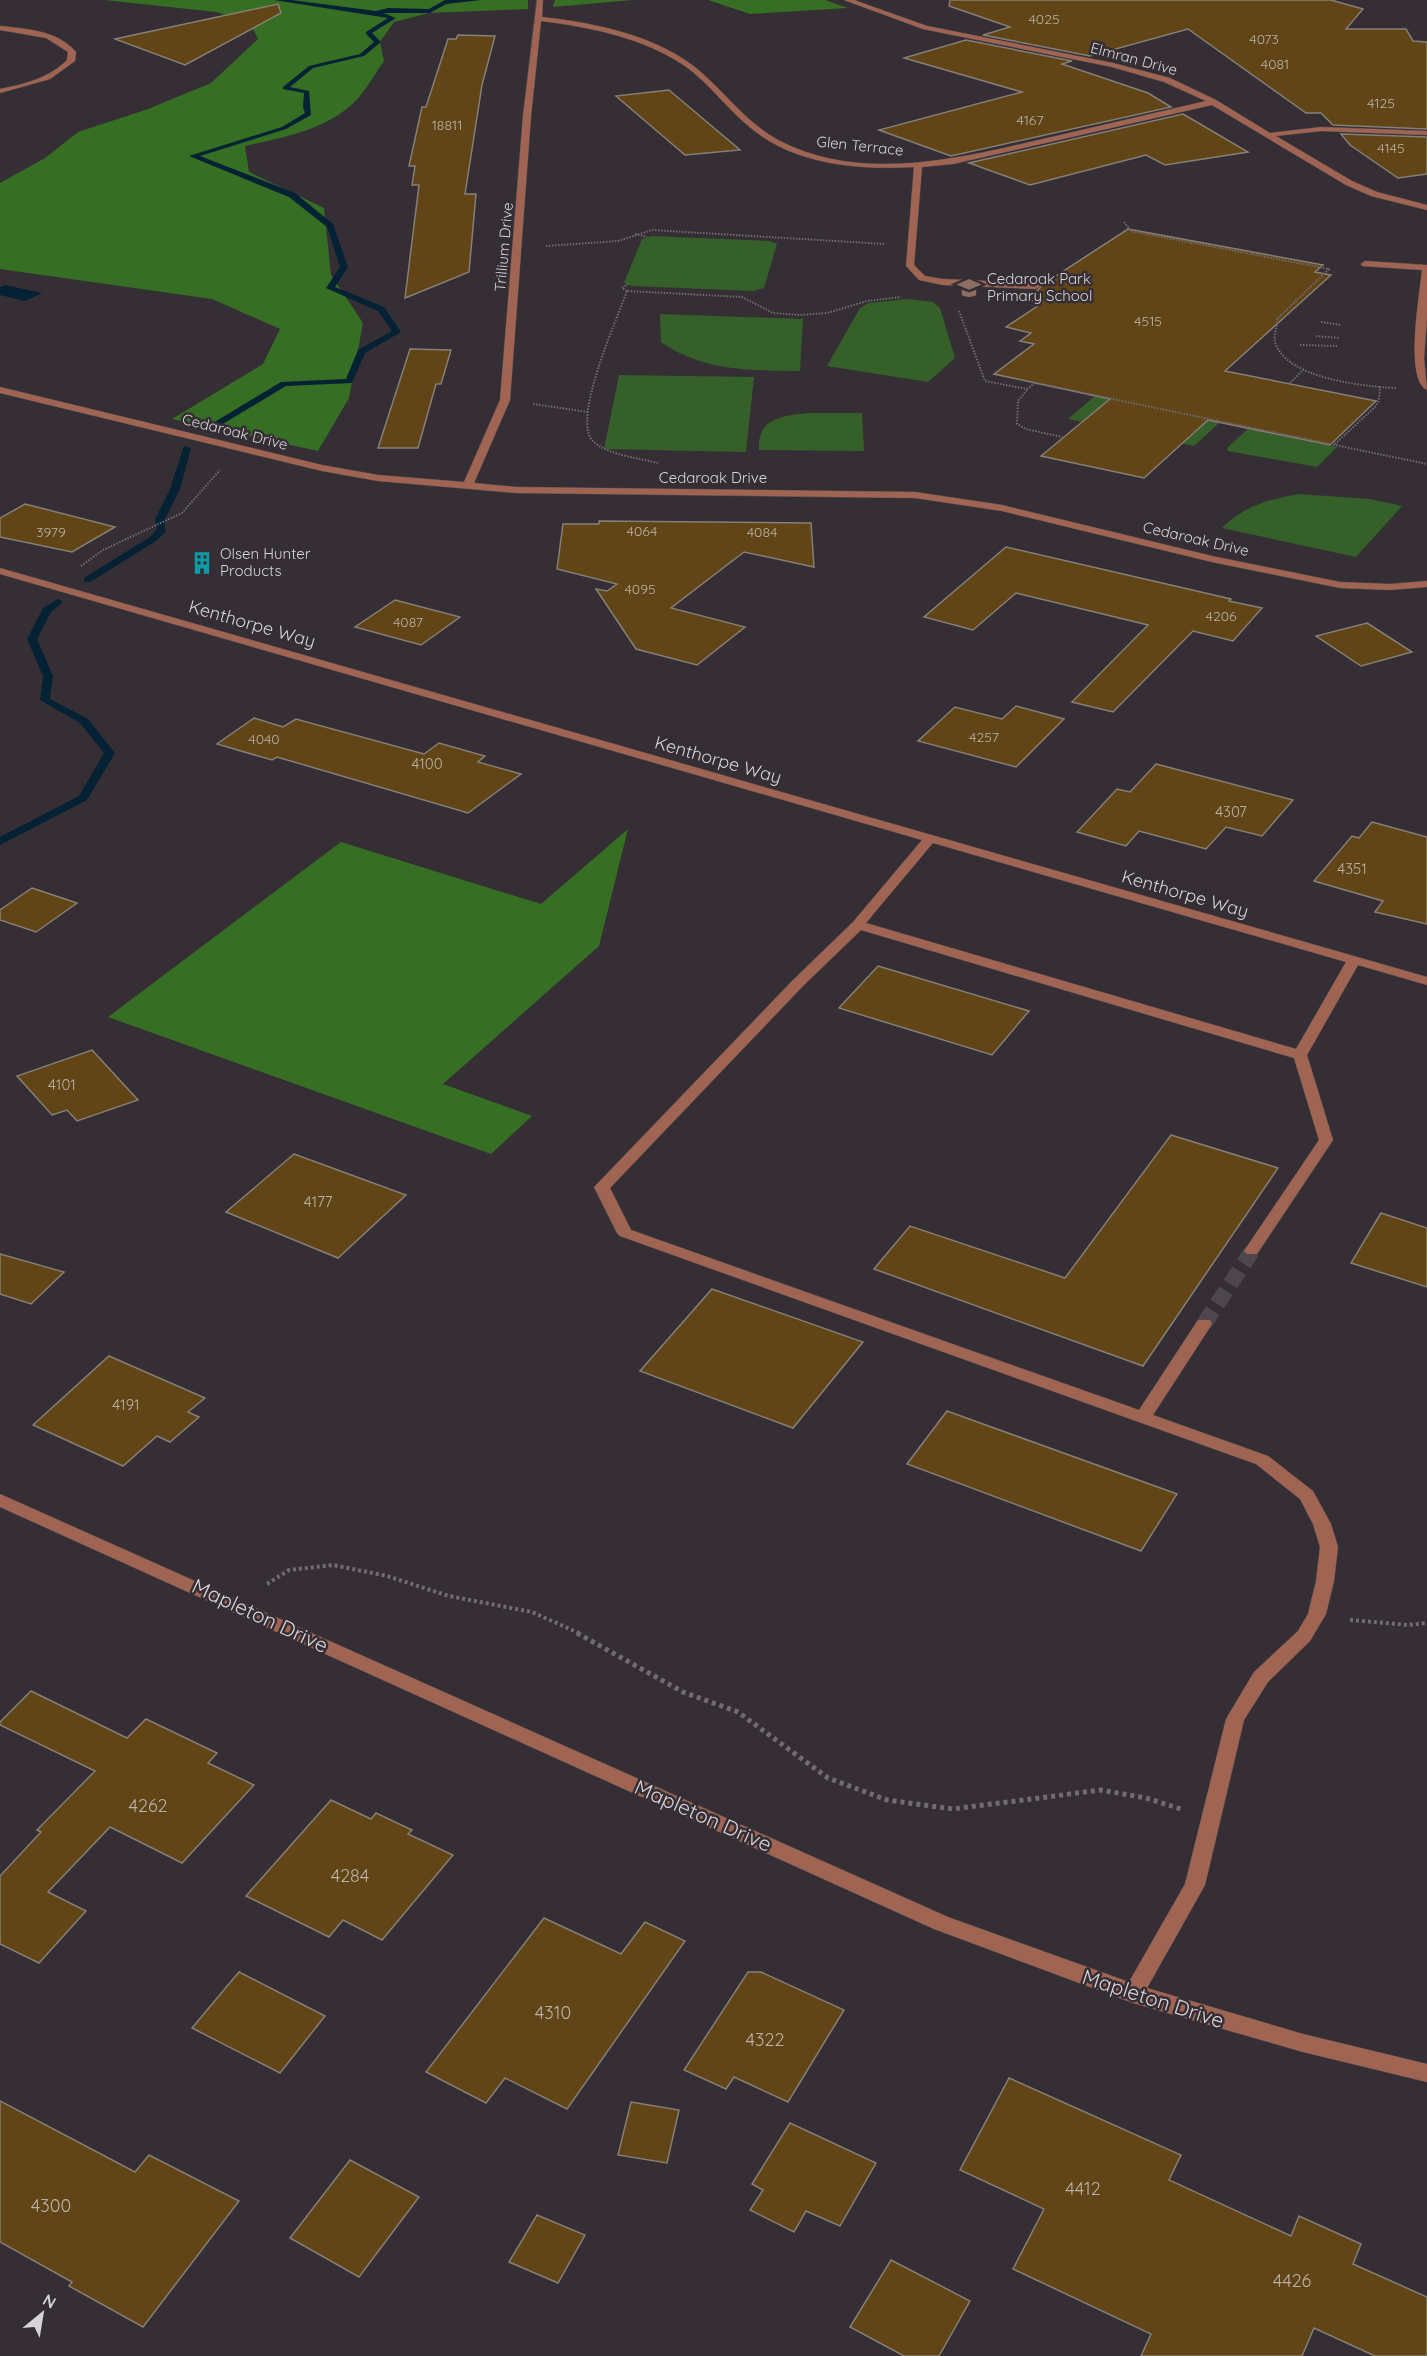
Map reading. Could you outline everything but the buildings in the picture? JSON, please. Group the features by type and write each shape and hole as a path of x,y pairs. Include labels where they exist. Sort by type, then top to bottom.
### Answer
{"street":[{"name":"Trillium Drive","path":"467,487 478,468 483,448 503,413 505,400 540,0"},
{"path":"850,1 865,0"},
{"name":"Elmran Drive","path":"850,1 910,24 1131,69 1177,84 1213,102 1355,186 1427,208"},
{"name":"Glen Terrace","path":"538,20 595,28 677,60 687,65 766,135 788,148 837,160 918,166 953,162 1213,102"},
{"path":"0,28 53,38 66,45 72,52 71,61 58,72 33,83 0,91"},
{"path":"1269,135 1330,129 1427,133"},
{"path":"918,166 910,266 922,278 943,282 1036,286"},
{"path":"1365,264 1427,268 1419,368 1427,387"},
{"name":"Cedaroak Drive","path":"0,390 249,451 378,478 467,487 598,492 915,495 1002,508 1212,559 1330,583 1386,587 1425,586"},
{"name":"Kenthorpe Way","path":"0,570 929,840 1427,981"},
{"path":"929,840 858,925 798,982 602,1186 625,1233 1262,1460 1307,1495 1322,1524 1329,1546 1325,1581 1315,1617 1304,1636 1261,1677 1235,1719 1207,1851 1195,1885 1132,1994"},
{"path":"858,925 1300,1055"},
{"path":"1252,1251 1326,1140 1300,1055 1354,960"},
{"path":"1143,1417 1204,1324"},
{"name":"Mapleton Drive","path":"0,1500 941,1923 1132,1994 1321,2050 1427,2073"}],"path":[{"path":"1124,222 1131,231 1213,245 1329,270 1337,269"},
{"path":"518,248 618,241 652,230 818,242 876,243"},
{"path":"634,234 647,237"},
{"path":"1329,270 1277,319 1275,338 1280,352 1304,369 1332,379 1397,388"},
{"path":"628,284 622,288 627,291 741,297 773,313 800,315 827,313 894,296 909,297"},
{"path":"627,291 590,394 588,412 590,439 600,447 661,464"},
{"path":"956,308 962,314 985,381 1027,389"},
{"path":"1282,315 1287,316"},
{"path":"1321,322 1341,325"},
{"path":"1316,336 1339,338"},
{"path":"1275,338 1280,338"},
{"path":"1300,345 1337,346"},
{"path":"1290,383 1304,369"},
{"path":"1062,437 1026,429 1017,424 1018,401 1035,383 1427,464"},
{"path":"1335,444 1375,406 1379,400 1380,387"},
{"path":"505,400 588,412"},
{"path":"58,587 94,556 175,517 195,503 221,468 249,451"},
{"path":"267,1584 289,1570 333,1564 387,1576 449,1596 532,1612 586,1637 683,1692 738,1712 828,1778 887,1800 953,1809 1101,1790 1146,1798 1213,1821"},
{"path":"1315,1617 1408,1626 1427,1623"}],"green space":[{"path":"104,0 528,0 528,9 429,13 394,22 380,42 384,61 360,96 349,107 322,124 307,130 245,146 249,172 324,208 331,275 363,323 349,398 318,451 172,419 263,364 280,329 212,299 0,269 0,183 45,158 78,132 148,109 211,83 258,39 250,23 216,12"},
{"path":"555,0 633,0 553,7"},
{"path":"708,0 825,0 848,8 750,14"},
{"path":"652,236 769,241 777,244 764,288 753,291 632,286 624,283 642,239"},
{"path":"908,299 933,302 940,308 955,358 928,382 827,366 860,308 869,303"},
{"path":"660,314 803,319 800,371 745,369 694,359 661,342"},
{"path":"619,375 754,377 746,452 604,449"},
{"path":"1095,396 1220,422 1194,446 1068,419"},
{"path":"809,413 862,413 864,451 759,450 762,431 767,425 781,417"},
{"path":"1248,429 1337,447 1317,467 1228,451 1227,448"},
{"path":"1298,494 1370,499 1402,506 1356,557 1222,528 1248,509"},
{"path":"628,829 599,946 443,1084 532,1116 491,1154 108,1017 341,842 541,904"}],"water":[{"path":"5,285 42,293 25,301 0,295 0,287"}],"waterway":[{"path":"277,0 376,13"},
{"path":"376,13 388,10 430,11 445,2 478,0"},
{"path":"211,428 284,384 349,381 361,352 397,332 381,309 330,288 344,267 330,226 292,195 193,156 284,128 309,114 306,107 307,92 285,88 311,67 362,55 378,42 368,33 393,18 376,13"},
{"path":"87,580 153,539 162,530 160,519 175,489 187,448"},
{"path":"0,842 83,798 110,753 84,721 45,700 48,676 32,639 47,610 58,602"}],"tunnel":[{"path":"1204,1324 1252,1251"}],"place":[{"name":"Cedaroak Park Primary School","path":"969,288"},
{"name":"Olsen Hunter Products","path":"202,563"}]}
